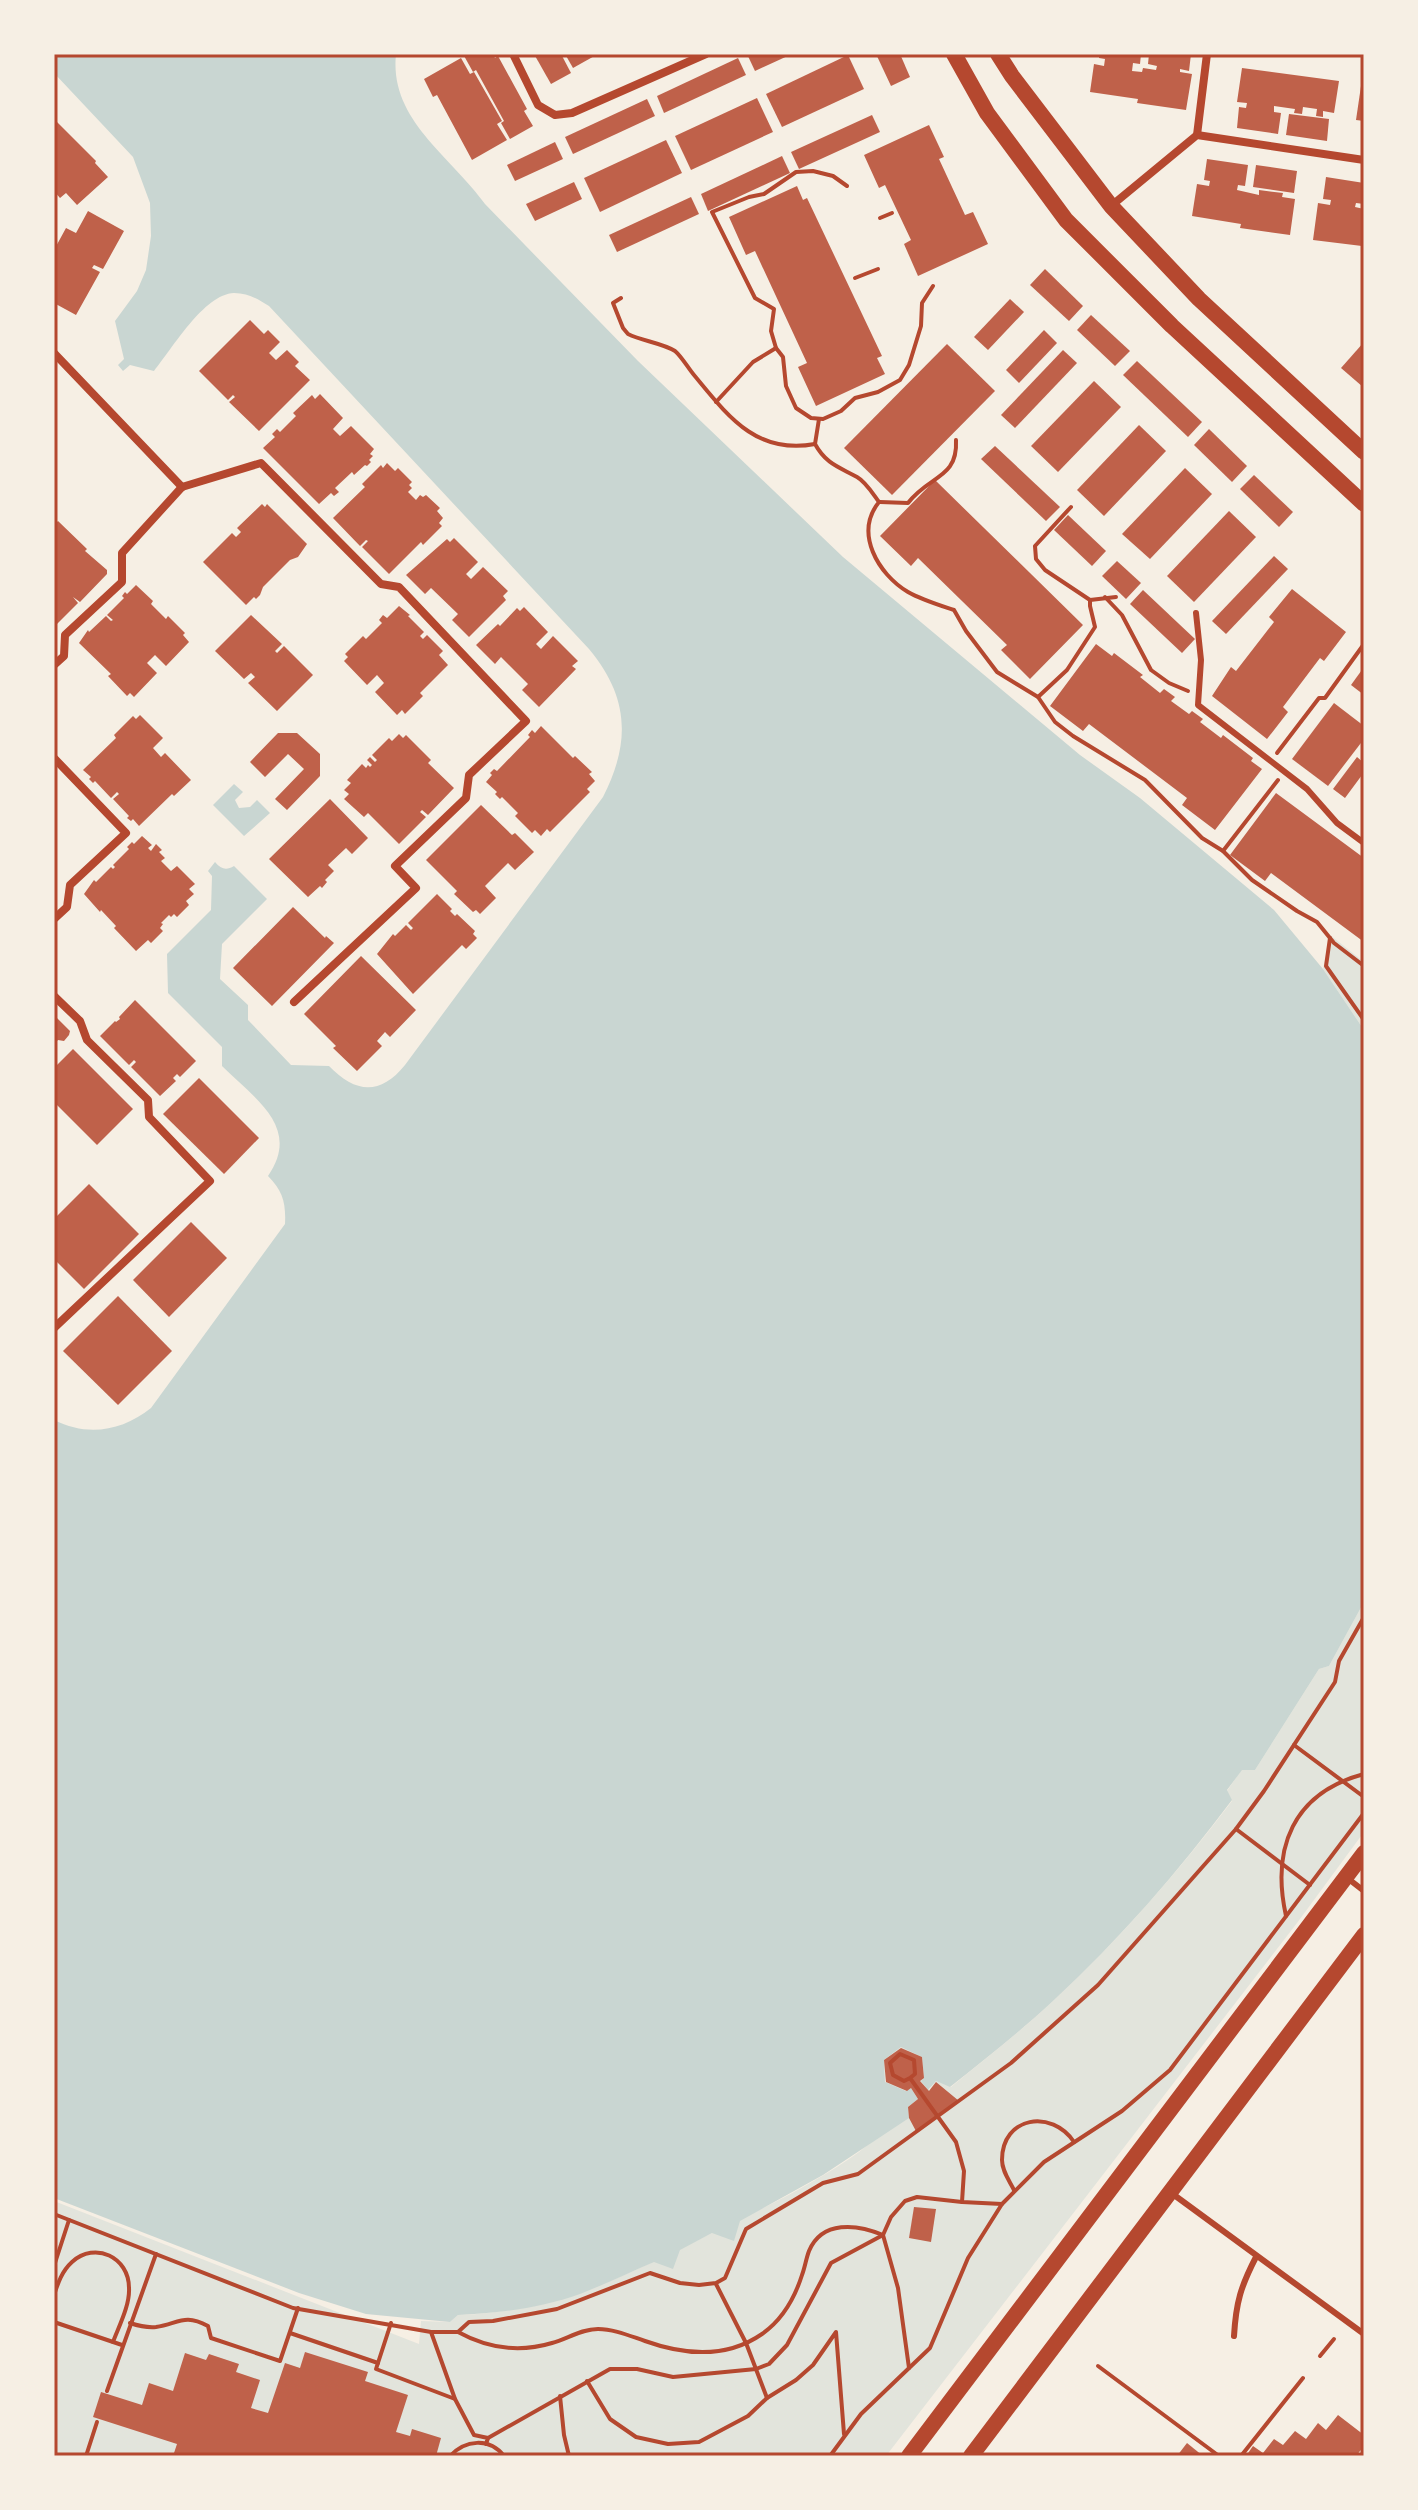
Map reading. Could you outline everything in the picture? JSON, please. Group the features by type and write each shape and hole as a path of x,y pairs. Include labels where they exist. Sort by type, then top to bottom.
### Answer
{"main road":[{"path":"954,54 987,113 1066,220 1172,326 1364,504"},
{"path":"998,54 1111,206 1199,299 1364,452"},
{"path":"909,2456 1364,1853"},
{"path":"971,2456 1364,1935"}],"street":[{"path":"513,54 538,105 555,115 572,113 706,54"},
{"path":"1111,206 1197,135 1207,54"},
{"path":"1197,135 1364,160"},
{"path":"54,353 182,487"},
{"path":"54,665 64,656 65,635 122,582 122,553 182,487 261,463 381,584 399,587 526,721 469,775 466,798 395,866 416,888 294,1002"},
{"path":"54,758 126,833 70,885 67,907 54,919"},
{"path":"54,996 80,1021 87,1040 148,1100 149,1117 210,1181 54,1328"}],"lane":[{"path":"1196,613 1201,660 1198,705 1307,789 1337,823 1364,843"},
{"path":"1346,1877 1364,1891"},
{"path":"1169,2192 1364,2334"},
{"path":"1234,2336 1235,2311 1241,2287 1256,2257"}],"path":[{"path":"847,186 833,176 813,171 796,172 764,194 712,212 755,298 774,309 771,331 776,348 783,357 786,386 796,408 811,418 819,419 841,411 855,398 878,392 900,380 909,365 921,326 922,303 933,286"},
{"path":"880,218 892,213"},
{"path":"855,278 878,269"},
{"path":"621,298 613,303 628,334 677,353 742,429 761,440 783,445 815,444"},
{"path":"716,402 753,362 776,348"},
{"path":"819,419 815,444 820,453 843,472 860,479 879,502 908,503 922,487 948,471 957,456 956,440"},
{"path":"879,502 868,531 872,553 894,582 909,593 954,610 997,672 1038,697 1055,722 1073,736 1145,780 1186,825 1223,851 1252,880 1317,922 1330,938 1364,966"},
{"path":"1071,507 1035,546 1036,559 1054,577 1090,600 1116,597"},
{"path":"1105,597 1122,615 1151,670 1169,683 1198,694"},
{"path":"1038,697 1067,670 1095,627 1090,600"},
{"path":"1271,761 1319,698 1325,698 1364,644"},
{"path":"1223,851 1279,778 1289,775"},
{"path":"1330,938 1326,966 1363,1018"},
{"path":"458,2332 469,2322 493,2321 557,2309 650,2273 680,2283 716,2283 725,2278 746,2229 823,2183 858,2174 1011,2063 1098,1985 1236,1829 1335,1682 1339,1661 1364,1617"},
{"path":"1294,1745 1364,1797"},
{"path":"1286,1916 1280,1884 1284,1846 1294,1823 1306,1805 1342,1782 1364,1774"},
{"path":"830,2456 861,2414 930,2348 968,2258 1002,2204 1044,2162 1122,2111 1170,2070 1364,1813"},
{"path":"1236,1829 1310,1885"},
{"path":"900,2054 914,2060 915,2074 910,2078 904,2081 893,2075 890,2063 900,2054"},
{"path":"910,2078 956,2142 964,2171 962,2202"},
{"path":"1014,2190 1002,2157 1006,2141 1013,2131 1028,2122 1044,2120 1067,2131 1074,2142"},
{"path":"450,2456 464,2444 487,2441 610,2369 637,2369 673,2377 756,2369 769,2364 787,2345 831,2263 883,2235 891,2217 905,2201 911,2198 1002,2204"},
{"path":"54,2214 298,2308 431,2332 458,2332 477,2342 524,2349 594,2329 611,2330 668,2349 691,2352 730,2350 762,2334 779,2319 793,2296 809,2250 825,2232 845,2226 865,2227 883,2235"},
{"path":"54,2265 69,2220"},
{"path":"883,2235 898,2288 909,2368"},
{"path":"54,2295 63,2273 74,2260 88,2252 102,2252 115,2257 125,2271 130,2287 113,2342"},
{"path":"107,2391 156,2254"},
{"path":"716,2283 746,2343 767,2398"},
{"path":"130,2323 145,2328 160,2327 180,2319 198,2320 208,2326 211,2338 280,2361 298,2308"},
{"path":"54,2322 122,2345"},
{"path":"391,2323 376,2369 455,2399"},
{"path":"431,2332 455,2399 474,2435 487,2441 504,2456"},
{"path":"587,2381 610,2419 636,2437 668,2444 699,2442 748,2416 767,2398 796,2380 813,2365 836,2332 845,2436"},
{"path":"290,2333 378,2363"},
{"path":"1320,2356 1334,2339"},
{"path":"1098,2366 1219,2456"},
{"path":"1241,2456 1303,2378"},
{"path":"560,2396 569,2456"},
{"path":"86,2456 97,2422"}],"shaded area":[{"path":"54,54 396,54 396,77 402,99 425,136 485,204 638,361 843,557 1080,755 1140,798 1274,910 1323,969 1364,1030 1364,1602 1329,1666 1319,1669 1255,1770 1242,1770 1227,1790 1232,1800 1147,1905 1077,1978 990,2055 950,2087 936,2081 928,2090 921,2081 924,2078 922,2057 901,2047 884,2060 885,2082 906,2091 911,2088 918,2099 908,2107 909,2118 823,2175 740,2221 734,2241 712,2233 680,2250 673,2269 654,2262 580,2294 535,2306 458,2315 450,2322 366,2314 299,2293 54,2198 54,1420 79,1429 104,1429 128,1422 151,1408 285,1224 282,1198 268,1176 277,1159 280,1143 277,1128 260,1102 222,1066 222,1047 168,993 167,954 211,910 212,876 208,871 215,862 224,868 234,866 267,899 222,944 220,979 248,1005 248,1020 291,1065 329,1066 358,1086 377,1086 386,1082 405,1065 603,797 618,757 622,720 612,685 589,649 269,306 244,294 223,296 200,312 154,371 130,365 123,371 118,365 124,359 115,321 137,291 146,270 151,236 150,203 133,157 54,73"},
{"path":"234,784 243,792 235,800 239,808 250,807 257,800 270,813 244,836 213,805"},
{"path":"1330,935 1364,962 1364,1030 1323,969"},
{"path":"1364,1602 1364,1832 886,2456 54,2456 54,2201 419,2344 421,2321 450,2322 458,2315 527,2307 559,2299 648,2264 786,2196 867,2146 918,2099 911,2089 907,2091 886,2083 884,2060 901,2047 922,2056 924,2078 929,2090 936,2081 951,2087 1053,2001 1124,1930 1212,1827 1232,1801 1227,1791 1242,1769 1255,1770 1319,1669 1329,1666"}],"building":[{"path":"463,54 498,56 533,126 510,139 501,123 504,121 476,70 473,72"},
{"path":"534,54 561,54 571,73 551,84"},
{"path":"565,54 598,54 573,68"},
{"path":"747,54 792,54 755,71"},
{"path":"876,54 900,54 910,77 891,86"},
{"path":"1099,54 1141,54 1140,64 1133,63 1132,71 1142,72 1143,68 1156,70 1157,66 1148,64 1149,54 1191,54 1189,71 1180,69 1180,72 1192,74 1186,110 1090,92 1094,64 1104,66 1105,59 1099,58"},
{"path":"848,55 864,89 782,127 766,94"},
{"path":"461,58 470,74 474,72 502,121 497,124 507,140 472,160 437,95 433,97 424,79"},
{"path":"738,58 746,75 664,113 657,96"},
{"path":"1242,68 1339,81 1334,113 1323,111 1323,117 1316,116 1317,109 1303,107 1302,114 1294,113 1295,109 1274,106 1274,112 1281,113 1278,134 1237,128 1239,107 1246,108 1247,103 1237,102"},
{"path":"1361,86 1364,87 1364,121 1356,120"},
{"path":"757,98 773,132 691,170 675,136"},
{"path":"647,99 655,116 573,154 565,137"},
{"path":"1289,114 1329,119 1327,141 1286,135"},
{"path":"872,115 880,132 799,169 791,152"},
{"path":"54,119 108,177 77,205 66,193 60,198 54,191"},
{"path":"929,125 944,157 939,159 965,215 973,212 988,244 918,276 904,244 911,240 885,185 879,188 864,155"},
{"path":"666,140 682,173 600,212 584,178"},
{"path":"555,142 563,159 515,181 507,165"},
{"path":"782,156 790,173 708,211 701,194"},
{"path":"1207,159 1248,165 1245,186 1238,185 1237,190 1259,195 1259,190 1283,193 1282,197 1295,199 1290,235 1240,228 1241,224 1192,216 1197,184 1209,186 1210,181 1204,180"},
{"path":"1256,165 1297,171 1294,193 1253,187"},
{"path":"1326,177 1364,183 1364,204 1356,203 1355,207 1364,209 1362,246 1313,240 1318,203 1330,205 1331,200 1323,199"},
{"path":"574,182 582,199 535,221 526,204"},
{"path":"797,186 803,200 807,198 882,356 877,358 885,374 816,406 798,367 807,363 755,251 746,255 729,217"},
{"path":"691,197 699,214 617,252 609,235"},
{"path":"88,211 124,231 103,269 94,265 92,268 100,272 76,315 54,303 54,250 66,228 76,233"},
{"path":"1045,269 1083,306 1069,321 1030,285"},
{"path":"1010,299 1024,312 988,350 974,337"},
{"path":"1091,315 1130,351 1115,366 1077,330"},
{"path":"250,320 264,334 268,330 280,342 269,353 276,360 287,350 299,362 295,366 310,380 259,431 229,402 235,397 233,395 228,400 199,371"},
{"path":"1044,330 1057,343 1019,383 1006,370"},
{"path":"1364,342 1364,386 1363,387 1341,368"},
{"path":"947,344 995,391 892,495 844,448"},
{"path":"1063,350 1077,363 1015,428 1001,415"},
{"path":"1137,361 1202,422 1188,437 1123,375"},
{"path":"1094,381 1121,407 1058,472 1031,446"},
{"path":"320,394 343,418 333,429 340,436 351,426 374,449 367,466 354,475 352,472 335,488 339,492 334,496 331,493 319,504 263,448 275,437 272,434 277,429 280,432 296,416 293,413 312,395 315,399"},
{"path":"1139,425 1166,451 1104,516 1077,490"},
{"path":"1209,429 1247,466 1232,482 1194,445"},
{"path":"995,446 1060,507 1046,521 981,459"},
{"path":"387,463 395,471 398,468 412,482 408,492 416,500 420,495 426,495 440,508 437,511 443,518 439,523 442,526 389,574 362,547 368,541 360,546 333,518 365,487 362,484"},
{"path":"1185,468 1212,494 1150,559 1122,534"},
{"path":"1254,475 1293,512 1279,527 1240,489"},
{"path":"935,480 1083,625 1030,679 1001,650 1007,645 918,558 911,566 880,536"},
{"path":"262,504 265,507 267,504 307,544 298,557 290,560 263,587 256,599 254,597 246,605 203,562 232,533 236,537 241,532 237,528"},
{"path":"1229,511 1256,537 1194,602 1167,576"},
{"path":"1068,515 1106,551 1092,566 1054,530"},
{"path":"58,521 107,570 107,574 80,602 73,597 78,603 54,627 54,522"},
{"path":"454,538 478,562 466,574 471,579 483,567 508,591 503,596 506,600 469,637 452,620 458,614 431,588 425,594 406,575 447,539 450,542"},
{"path":"1274,556 1288,569 1226,634 1212,621"},
{"path":"1117,561 1141,583 1126,599 1102,576"},
{"path":"136,585 166,619 168,616 185,633 183,635 189,642 166,666 155,655 147,663 157,673 134,697 130,693 127,696 108,676 111,674 79,643 88,630 106,616 113,620 107,615 124,598 125,592 127,594"},
{"path":"1292,589 1346,632 1324,661 1320,658 1283,707 1288,712 1267,739 1212,696 1231,667 1236,671 1274,622 1269,617"},
{"path":"1143,590 1195,639 1182,653 1130,604"},
{"path":"399,606 424,632 420,636 423,639 427,635 443,651 439,655 448,665 420,693 423,696 405,714 402,710 397,715 375,692 384,683 377,675 367,685 344,661 348,657 345,654 363,636 366,639 382,623 379,620 383,615 387,618"},
{"path":"524,607 548,632 536,644 541,649 553,636 578,661 572,666 576,669 539,707 522,690 528,684 501,657 495,664 476,645 517,608 520,611"},
{"path":"251,615 282,644 275,651 277,653 284,646 313,675 277,711 248,683 255,677 251,673 244,679 215,651"},
{"path":"1096,644 1143,675 1140,677 1160,693 1164,689 1175,697 1171,701 1189,714 1192,711 1203,719 1200,722 1221,738 1223,735 1262,769 1215,830 1182,805 1187,798 1089,724 1083,731 1050,706"},
{"path":"1364,667 1364,695 1351,685"},
{"path":"1334,703 1364,726 1364,739 1328,786 1292,759"},
{"path":"140,715 163,738 153,748 161,757 165,753 191,780 139,826 133,819 127,818 129,816 113,799 119,794 117,792 111,798 83,770 116,738 114,735 133,716 136,719"},
{"path":"541,726 592,772 589,774 595,781 587,789 590,792 550,832 547,829 541,836 535,830 532,833 515,816 518,813 502,797 500,799 486,782 492,775 490,773 494,769 497,771 530,737 528,735 532,730 535,733"},
{"path":"278,733 297,733 320,754 320,776 287,810 275,799 304,769 288,754 265,777 250,762"},
{"path":"399,734 403,738 406,735 431,760 428,763 454,788 428,815 422,810 420,812 426,817 399,844 368,813 364,817 344,799 349,794 344,790 351,783 347,780 362,764 370,767 372,765 367,760 370,757 375,762 377,760 372,755 389,738 392,741"},
{"path":"1357,757 1364,763 1364,776 1345,798 1333,789"},
{"path":"1276,793 1364,858 1364,942 1271,873 1265,881 1230,855"},
{"path":"330,799 368,838 352,854 346,848 328,865 334,871 322,888 320,886 308,897 269,859"},
{"path":"481,805 534,852 515,870 508,863 485,886 496,898 480,914 476,910 473,912 454,894 457,891 426,860"},
{"path":"142,836 152,845 148,848 151,851 156,844 162,850 159,852 165,858 161,861 171,871 177,866 195,884 189,889 194,894 186,901 189,905 177,917 169,915 161,923 163,931 151,943 148,940 136,951 84,894 94,880 96,882 111,867 115,867 113,865 132,842 134,844"},
{"path":"437,894 455,916 457,914 475,931 473,934 477,938 466,949 462,945 413,994 377,954 393,934 395,936 406,925 411,930 413,928 408,923"},
{"path":"293,907 334,943 272,1006 233,968"},
{"path":"361,956 416,1010 390,1037 385,1032 377,1041 382,1046 357,1071 304,1014"},
{"path":"135,1000 196,1061 180,1077 177,1074 173,1078 176,1081 160,1096 131,1067 136,1062 134,1060 129,1065 100,1036 120,1019"},
{"path":"54,1015 70,1031 64,1041 58,1040 54,1044"},
{"path":"73,1049 133,1109 97,1145 54,1102 54,1068"},
{"path":"199,1078 259,1138 224,1174 163,1114"},
{"path":"89,1184 139,1234 84,1289 54,1259 54,1219"},
{"path":"191,1222 227,1258 169,1317 133,1280"},
{"path":"118,1296 172,1351 118,1405 63,1351"},
{"path":"901,2048 922,2057 924,2078 920,2081 929,2091 936,2082 959,2101 917,2133 909,2118 908,2107 918,2099 911,2088 907,2091 886,2082 884,2060"},
{"path":"914,2207 936,2209 931,2242 909,2238"},
{"path":"305,2352 368,2372 365,2381 408,2395 396,2432 410,2436 412,2429 441,2438 436,2456 173,2456 177,2444 93,2417 101,2392 142,2405 149,2383 173,2391 185,2353 206,2360 209,2354 239,2364 236,2372 260,2380 251,2408 268,2413 285,2363 300,2368"},
{"path":"1338,2415 1364,2435 1364,2446 1356,2456 1246,2456 1253,2446 1263,2453 1274,2439 1283,2445 1295,2431 1306,2439 1318,2423 1326,2430"},
{"path":"1187,2443 1203,2456 1177,2456"}]}
